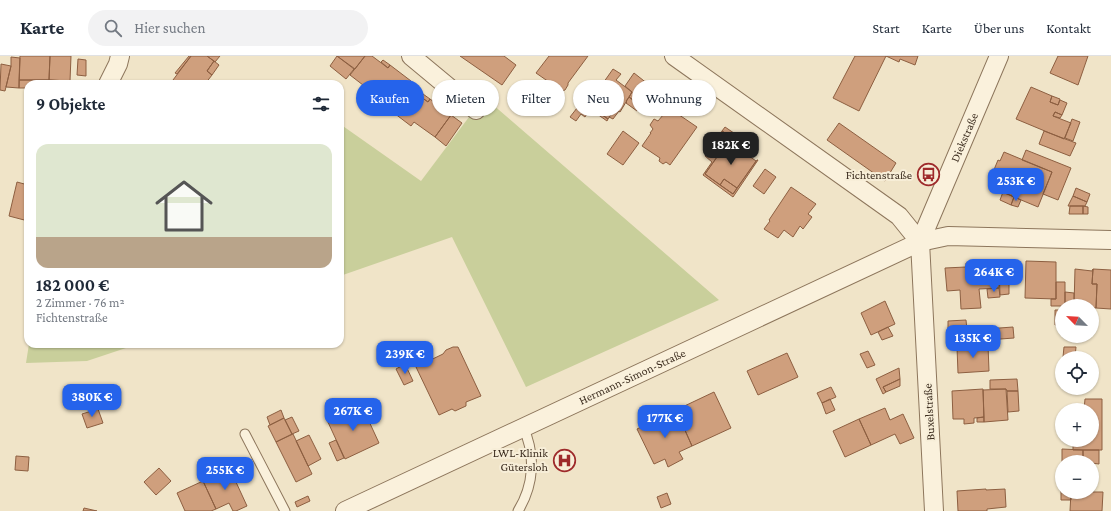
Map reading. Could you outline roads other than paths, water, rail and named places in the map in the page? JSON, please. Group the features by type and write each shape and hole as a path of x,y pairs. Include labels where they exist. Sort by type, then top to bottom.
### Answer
{"street":[{"path":"110,80 118,64 120,56"},
{"path":"412,56 440,80"},
{"path":"674,56 899,216 920,242 948,236 1111,240"},
{"name":"Diekstraße","path":"920,242 999,56"},
{"name":"Hermann-Simon-Straße","path":"345,511 369,506 523,427 920,242"},
{"name":"Buxelstraße","path":"920,242 934,511"}],"lane":[{"path":"518,511 524,502 530,486 531,453 523,427"},
{"path":"245,434 285,511"}],"place":[{"name":"Fichtenstraße","path":"928,175"},
{"name":"LWL-Klinik Gütersloh","path":"564,460"}]}
